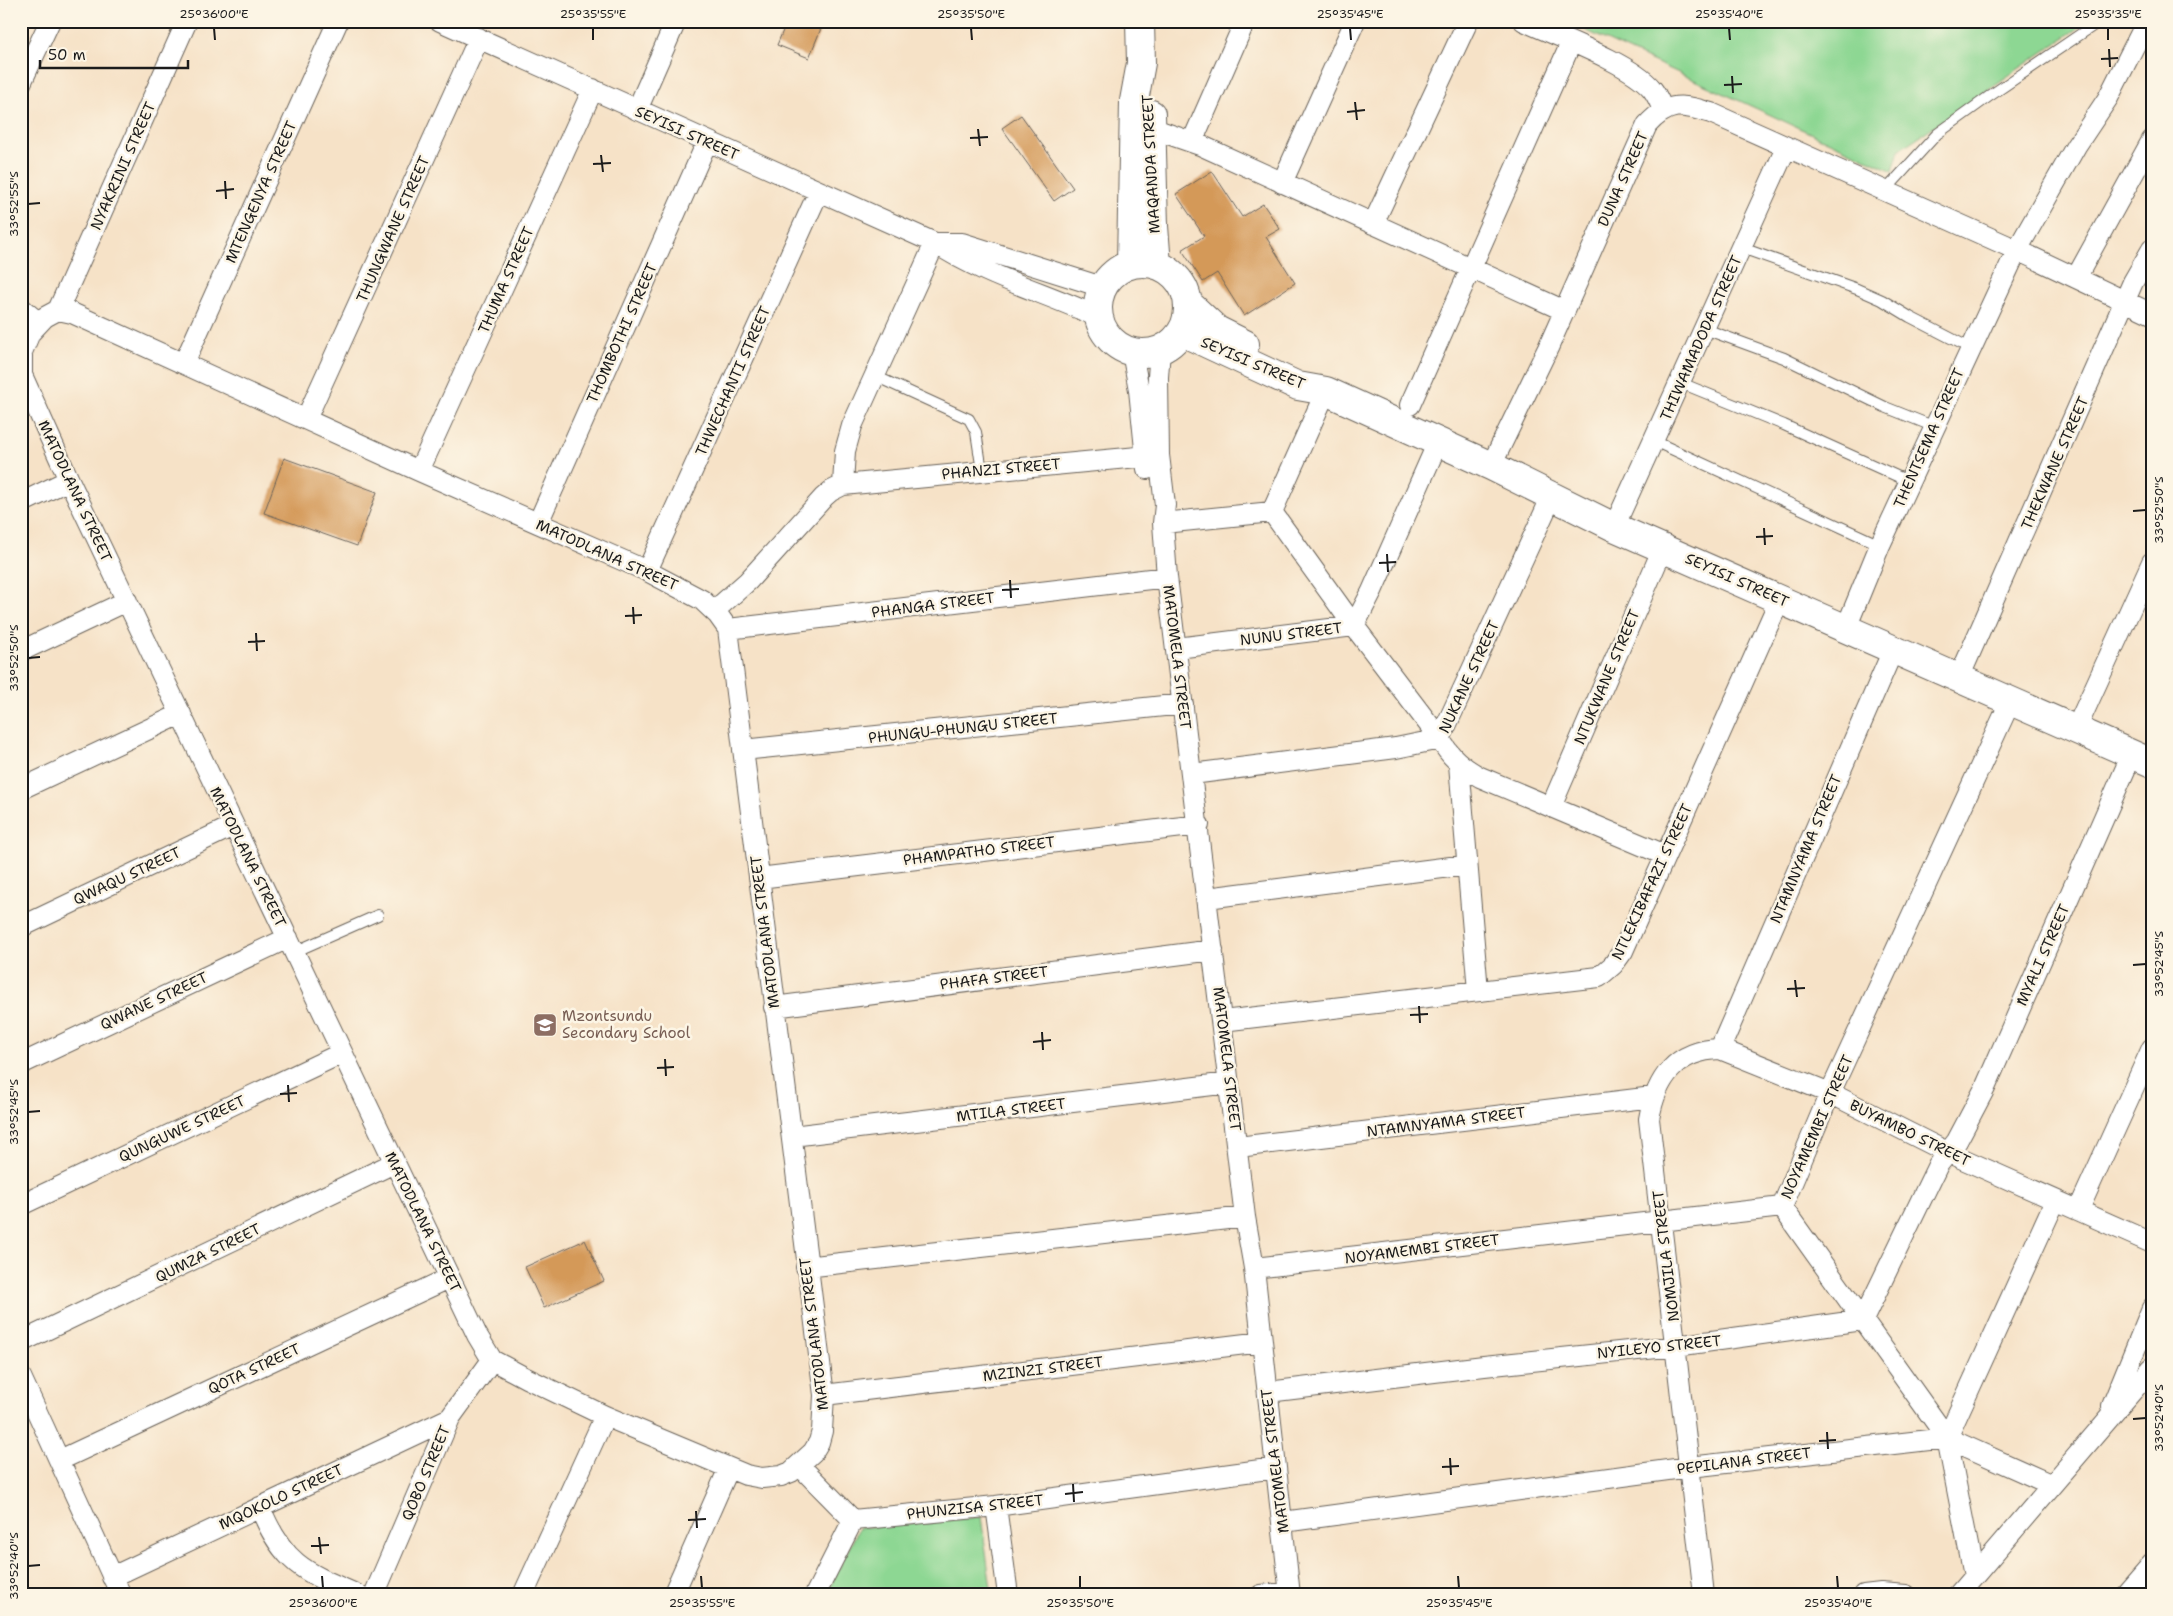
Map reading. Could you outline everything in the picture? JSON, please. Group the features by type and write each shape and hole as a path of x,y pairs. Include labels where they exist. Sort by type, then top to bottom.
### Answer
{"street":[{"path":"21,83 50,21"},
{"name":"NYAKRINI STREET","path":"58,310 188,21"},
{"name":"MTENGENYA STREET","path":"184,363 338,21"},
{"name":"SEYISI STREET","path":"440,21 935,243 958,258 980,268 1098,317"},
{"path":"637,110 676,21"},
{"name":"MAQANDA STREET","path":"1140,21 1140,63 1134,101 1144,264"},
{"path":"1192,142 1244,21"},
{"path":"1282,183 1355,21"},
{"path":"1374,224 1468,21"},
{"path":"1524,21 1603,57 1640,78 1653,90 1663,110 1681,106 1712,113 1786,148 2017,250 2152,314"},
{"name":"THENTSEMA STREET","path":"1846,628 1880,544 2017,250 2076,146 2108,98 2147,21"},
{"name":"THUNGWANE STREET","path":"306,419 479,38"},
{"path":"1410,405 1571,43"},
{"name":"MAQANDA STREET","path":"1140,63 1150,100 1154,226 1144,264"},
{"name":"THUMA STREET","path":"419,471 592,89"},
{"name":"DUNA STREET","path":"1491,466 1565,311 1647,125 1663,110"},
{"path":"1151,128 1192,142 1565,311"},
{"path":"2076,278 2152,140"},
{"name":"THOMBOTHI STREET","path":"538,523 707,142"},
{"name":"THIWAMADODA STREET","path":"1614,527 1786,148"},
{"name":"THWECHANTI STREET","path":"647,571 820,191"},
{"path":"843,485 848,440 935,243"},
{"name":"SEYISI STREET","path":"935,243 962,243 1102,287"},
{"name":"THEKWANE STREET","path":"1959,678 2134,282 2152,248"},
{"path":"1144,264 1169,271 1179,280 1186,291 1189,304 1188,319 1182,332 1172,343 1160,350 1146,354 1132,352 1113,343 1104,331 1098,317 1098,297 1102,287 1111,275 1144,264"},
{"name":"SEYISI STREET","path":"1189,304 1218,330 1307,375 1326,391"},
{"path":"21,308 39,324"},
{"name":"MATODLANA STREET","path":"58,310 72,313 419,471 647,571 702,600 713,609 728,629 774,1007 792,1136 806,1267 824,1395 824,1421 819,1442 800,1465 791,1472 772,1478 746,1475 605,1416 492,1360 476,1335 233,826 69,480 22,375 22,352 25,341 39,324 51,313 58,310"},
{"name":"SEYISI STREET","path":"1182,332 1298,386 1326,391 1491,466 1614,527 2142,758"},
{"name":"MATOMELA STREET","path":"1160,350 1152,456 1155,509 1163,523 1245,1217 1254,1268 1290,1593"},
{"name":"MATOMELA STREET","path":"1132,352 1152,456"},
{"path":"1263,513 1326,391"},
{"name":"NUNU STREET","path":"1177,648 1354,626 1376,583 1438,442"},
{"name":"PHANZI STREET","path":"713,609 736,592 824,497 843,485 1152,456"},
{"path":"21,503 69,480"},
{"name":"NUKANE STREET","path":"1192,774 1396,748 1440,739 1552,496"},
{"path":"1163,523 1263,513"},
{"path":"1263,513 1354,626 1451,756 1459,764 1480,777 1665,855"},
{"name":"NTUKWANE STREET","path":"1551,807 1663,548"},
{"path":"2076,729 2152,562"},
{"name":"PHANGA STREET","path":"728,629 1168,577"},
{"name":"NTLEKIBAFAZI STREET","path":"1222,1021 1599,976 1614,965 1622,951 1780,599"},
{"path":"21,651 127,601"},
{"name":"NTAMNYAMA STREET","path":"1720,1049 1893,650"},
{"name":"NOYAMEMBI STREET","path":"1254,1268 1782,1207 1830,1093 2010,700"},
{"name":"PHUNGU-PHUNGU STREET","path":"743,750 1183,704"},
{"path":"21,789 180,714"},
{"name":"MYALI STREET","path":"1947,1152 1957,1142 1985,1088 2142,758"},
{"path":"1459,764 1478,990"},
{"name":"PHAMPATHO STREET","path":"759,878 1199,825"},
{"name":"QWAQU STREET","path":"21,927 233,826"},
{"path":"1207,898 1466,865"},
{"name":"QWANE STREET","path":"21,1064 291,945"},
{"name":"PHAFA STREET","path":"774,1007 1213,950"},
{"path":"2079,1209 2152,1048"},
{"name":"BUYAMBO STREET","path":"1653,1097 1667,1074 1678,1061 1691,1053 1706,1049 1720,1049 1830,1093 1947,1152 2152,1243"},
{"name":"QUNGUWE STREET","path":"21,1205 342,1053"},
{"name":"MTILA STREET","path":"792,1136 1229,1084"},
{"name":"NTAMNYAMA STREET","path":"1238,1147 1653,1097"},
{"name":"NOMJILA STREET","path":"1653,1097 1649,1119 1704,1595"},
{"path":"1863,1320 1938,1165 1947,1152"},
{"name":"QUMZA STREET","path":"21,1342 394,1163"},
{"path":"1947,1438 2055,1201"},
{"path":"1782,1207 1947,1438 1974,1576"},
{"path":"806,1267 1245,1217"},
{"name":"QOTA STREET","path":"60,1460 449,1278"},
{"path":"2104,1424 2152,1308"},
{"name":"NYILEYO STREET","path":"1268,1392 1676,1346 1863,1320"},
{"name":"MZINZI STREET","path":"824,1395 1262,1342"},
{"name":"QOBO STREET","path":"374,1595 450,1418 492,1360"},
{"path":"1958,1595 2152,1368"},
{"path":"21,1377 112,1577 122,1595"},
{"path":"523,1595 605,1416"},
{"name":"MQOKOLO STREET","path":"112,1577 450,1418"},
{"path":"1947,1438 2052,1485"},
{"name":"PEPILANA STREET","path":"1283,1522 1690,1467 1947,1438"},
{"path":"800,1465 853,1520 816,1595"},
{"path":"673,1595 728,1468"},
{"name":"PHUNZISA STREET","path":"853,1520 996,1506 1275,1468"},
{"path":"996,1506 1008,1595"},
{"path":"260,1507 269,1530 288,1557 315,1576 358,1595"},
{"path":"2125,1595 2152,1564"},
{"path":"1261,1595 1290,1593"},
{"path":"1864,1595 1881,1593 1906,1595"}],"lane":[{"path":"1886,191 1937,134 2100,21"},
{"path":"1742,248 1857,288 1970,348"},
{"path":"1705,329 1804,366 1885,407 1935,427"},
{"path":"875,376 969,419 976,432 982,471"},
{"path":"1681,382 1784,425 1910,482"},
{"path":"1654,441 1880,544"},
{"path":"291,945 378,915"}],"green space":[{"path":"1565,21 2089,21 1899,150 1893,171"},
{"path":"981,1517 992,1595 826,1595 859,1528"}],"building":[{"path":"787,21 824,21 809,58 777,45"},
{"path":"1021,115 1073,188 1054,201 1002,128"},
{"path":"1212,171 1242,217 1263,204 1280,229 1266,237 1295,283 1244,316 1217,273 1203,282 1182,250 1204,236 1176,194"},
{"path":"284,458 377,492 357,546 264,513"},
{"path":"585,1240 604,1281 544,1308 525,1267"}],"place":[{"name":"Mzontsundu Secondary School","path":"545,1025"}]}
